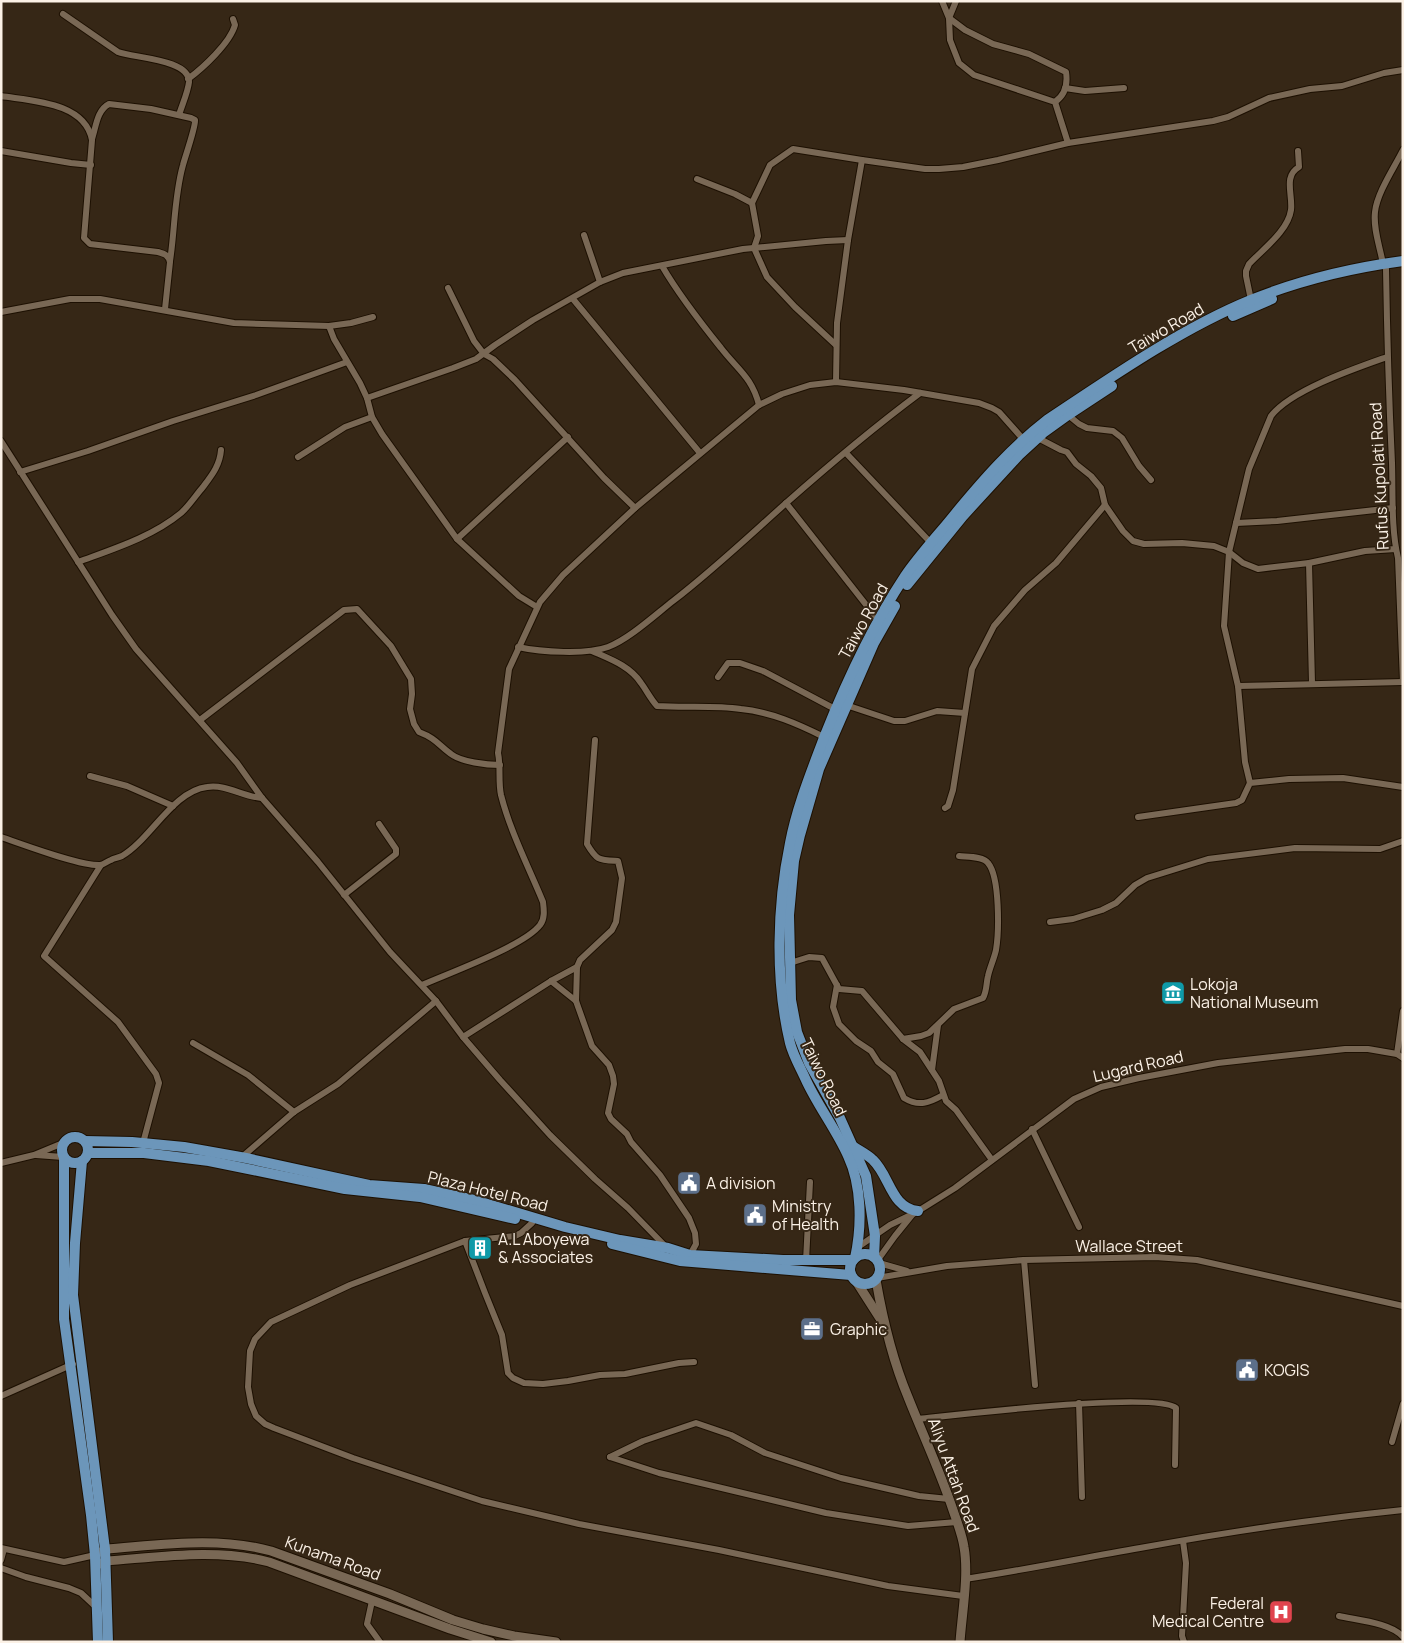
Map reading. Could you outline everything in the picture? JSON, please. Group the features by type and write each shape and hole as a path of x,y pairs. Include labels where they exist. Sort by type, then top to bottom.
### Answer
{"main road":[{"name":"Taiwo Road","path":"877,1260 876,1236 866,1176 854,1147 809,1063 797,1032 792,1000 789,914 794,861 819,769 874,643 910,581 963,516 1019,455 1068,415 1132,372 1219,322 1306,286 1403,261"},
{"name":"Taiwo Road","path":"854,1259 858,1247 858,1196 853,1169 848,1156 811,1092 791,1047 782,1010 781,921 784,875 796,818 818,752 835,709 878,620 907,574 984,479 1023,440 1047,420 1185,333 1251,300 1303,281 1342,271 1384,266 1403,266"},
{"path":"85,1157 72,1163 64,1157 61,1151 63,1143 67,1138 80,1137 88,1147 85,1157 75,1243 73,1295 105,1549 108,1642"},
{"name":"Plaza Hotel Road","path":"85,1141 184,1147 242,1157 369,1185 432,1191 474,1200 565,1227 690,1254 806,1261 854,1259"},
{"path":"854,1147 874,1161 898,1200 907,1209 916,1212"},
{"name":"Plaza Hotel Road","path":"85,1157 144,1153 209,1161 345,1189 420,1197 532,1222 680,1261 854,1278"},
{"path":"64,1157 64,1319 88,1488 95,1555 98,1642"},
{"path":"867,1254 877,1260 880,1271 877,1279 883,1324 854,1278 850,1268 854,1259 859,1255 867,1254"},
{"path":"854,1278 864,1284 877,1279"},
{"name":"Aliyu Attah Road","path":"883,1324 907,1397 918,1419 949,1499 964,1547 965,1579 960,1642"},
{"name":"Kunama Road","path":"95,1555 105,1549 207,1543 230,1543 251,1546 288,1557 390,1594 453,1620 514,1636 556,1642"},
{"name":"Kunama Road","path":"95,1566 106,1561 204,1555 250,1557 269,1562 372,1601 491,1642"}],"street":[{"path":"942,1 950,18 965,30 993,44 1028,54 1066,72 1067,82 1063,96 1055,102"},
{"path":"956,1 950,18 950,40 960,63 974,75 1055,102"},
{"path":"63,14 118,52 128,56 172,64 183,70 188,75 188,79 179,115"},
{"path":"188,79 202,69 228,41 235,25 233,19"},
{"path":"836,345 795,307 767,277 754,248 758,236 752,203 770,165 793,149 925,169 939,170 963,167 1068,143 1213,121 1228,117 1269,98 1310,89 1342,86 1384,73 1403,70"},
{"path":"1065,88 1085,91 1124,88"},
{"path":"1,96 41,102 74,113 83,120 90,130 92,140"},
{"path":"1055,102 1068,143"},
{"path":"165,309 170,262 178,184 191,136 196,125 195,120 151,109 109,104 104,106 92,140 84,232 86,242 165,254 170,262"},
{"name":"Rufus Kupolati Road","path":"1403,150 1378,201 1375,212 1376,229 1384,266 1393,508 1396,549 1400,558 1403,682"},
{"path":"1,151 90,165"},
{"path":"1251,300 1246,271 1249,264 1284,227 1291,210 1290,177 1294,170 1299,168 1298,151"},
{"path":"836,382 837,323 848,240 862,160"},
{"path":"697,179 752,203"},
{"path":"584,235 600,282"},
{"path":"367,398 476,359 533,320 600,282 623,273 702,256 754,248 848,240"},
{"path":"662,266 722,351 746,376 755,391 758,405"},
{"path":"448,288 474,341 484,354 502,366 604,478 635,508"},
{"path":"1,312 70,299 100,298 234,323 329,326 373,317"},
{"path":"573,299 700,453"},
{"path":"329,326 334,339 360,383 367,398 372,418 457,539 519,596 537,607"},
{"path":"1138,817 1236,804 1242,800 1250,783 1245,762 1238,686 1224,626 1230,552 1249,469 1271,416 1276,409 1334,377 1387,357"},
{"path":"20,472 256,395 347,362"},
{"path":"422,985 509,947 542,924 543,902 507,814 501,793 498,753 507,681 518,647 537,607 550,589 635,508 758,405 782,394 810,385 836,382 979,403 999,412 1023,440"},
{"path":"518,647 535,651 591,650 603,649 620,642 705,577 786,503 886,418 920,393"},
{"path":"1068,415 1087,428 1113,431 1122,438 1139,466 1151,480"},
{"path":"298,457 345,427 372,418"},
{"path":"457,539 568,437"},
{"path":"1038,438 1067,452 1076,464 1091,476 1101,488 1105,505 1123,531 1133,541 1144,544 1182,543 1214,546 1230,552 1243,563 1258,569 1396,549"},
{"path":"1,442 136,649 237,764 262,798 318,862 390,952 436,1001 463,1037 550,1135 680,1261"},
{"path":"78,562 134,540 168,523 182,512 210,479 219,465 222,450"},
{"path":"846,453 931,543"},
{"path":"786,503 878,620"},
{"path":"944,808 948,806 953,790 972,669 994,626 1025,590 1056,563 1105,505"},
{"path":"1236,523 1393,508"},
{"path":"1309,563 1312,683"},
{"path":"200,720 344,610 357,609 391,646 411,679 410,709 414,724 419,732 432,737 452,756 487,765 500,765"},
{"path":"591,650 622,664 641,682 648,697 657,706 740,709 764,713 792,722 824,738"},
{"path":"718,677 728,663 740,663 763,671 835,709"},
{"path":"1238,686 1403,682"},
{"path":"846,705 894,721 905,721 937,711 965,713"},
{"path":"596,740 588,844 596,858 618,861 622,878 616,922 612,930 580,960 577,967 576,1001 592,1046 609,1065 613,1076 614,1084 608,1113 611,1119 627,1134 631,1142 660,1175 689,1218 695,1233 696,1244 690,1254"},
{"path":"90,776 127,786 173,806"},
{"path":"1250,783 1289,779 1343,778 1403,787"},
{"path":"142,1143 159,1084 156,1074 118,1022 44,956 101,865 109,860 121,857 130,850 173,806 193,791 206,787 223,787 250,797 262,798"},
{"path":"344,895 396,854 396,849 379,824"},
{"path":"1,837 77,862 101,865"},
{"path":"1050,922 1073,919 1102,910 1116,903 1135,885 1147,878 1208,859 1295,848 1380,848 1403,841"},
{"path":"904,1038 929,1033 954,1009 983,998 985,994 988,975 996,950 998,910 996,885 989,863 983,859 959,856"},
{"path":"790,963 809,957 822,958 839,989 862,991 904,1038 920,1052 940,1081 946,1101 956,1110 992,1160"},
{"path":"463,1037 551,981 577,967"},
{"path":"551,981 576,1001"},
{"path":"837,985 833,1007 840,1024 856,1041 871,1051 878,1062 893,1074 904,1098 918,1104 929,1103 943,1095"},
{"path":"242,1157 294,1112 338,1084 436,1001"},
{"path":"1400,1056 1403,1011"},
{"path":"932,1070 938,1025"},
{"path":"194,1042 248,1075 294,1112"},
{"name":"Lugard Road","path":"916,1212 955,1188 1061,1108 1080,1096 1101,1087 1218,1063 1345,1049 1368,1049 1400,1056"},
{"path":"1032,1129 1079,1227"},
{"path":"1,1163 34,1155 63,1143"},
{"path":"34,1155 64,1157"},
{"path":"806,1261 810,1182"},
{"path":"858,1247 890,1225 916,1212"},
{"path":"911,1272 877,1260 894,1236 916,1212"},
{"path":"532,1222 515,1236 466,1241 350,1285 271,1322 255,1339 250,1350 248,1387 251,1404 256,1416 265,1424 353,1458 482,1501 579,1524 719,1550 888,1586 963,1596"},
{"path":"466,1241 502,1335 508,1373 513,1378 524,1383 568,1382 694,1362"},
{"name":"Wallace Street","path":"877,1279 946,1266 1024,1260 1155,1257 1197,1260 1403,1306"},
{"path":"1024,1260 1035,1385"},
{"path":"1,1396 70,1364 82,1362"},
{"path":"918,1419 1079,1403 1157,1402 1173,1405 1176,1408 1175,1465"},
{"path":"1079,1403 1082,1497"},
{"path":"1392,1442 1403,1404"},
{"path":"949,1499 919,1496 841,1478 765,1453 732,1435 696,1423 644,1441 610,1456 659,1473 826,1512 908,1526 957,1522"},
{"path":"965,1579 1314,1520 1403,1510"},
{"path":"1183,1541 1186,1563 1182,1636 1184,1642"},
{"path":"1,1560 3,1549 64,1562 95,1555"},
{"path":"1,1568 68,1588 80,1593 96,1607"},
{"path":"372,1601 367,1624 380,1642"},
{"path":"1339,1616 1389,1627 1398,1631 1403,1637"}],"place":[{"name":"Lokoja National Museum","path":"1173,993"},
{"name":"A division","path":"689,1183"},
{"name":"Ministry of Health","path":"755,1215"},
{"name":"A.L Aboyewa & Associates","path":"480,1248"},
{"name":"Graphic","path":"812,1329"},
{"name":"KOGIS","path":"1247,1370"},
{"name":"Federal Medical Centre","path":"1281,1612"}]}
